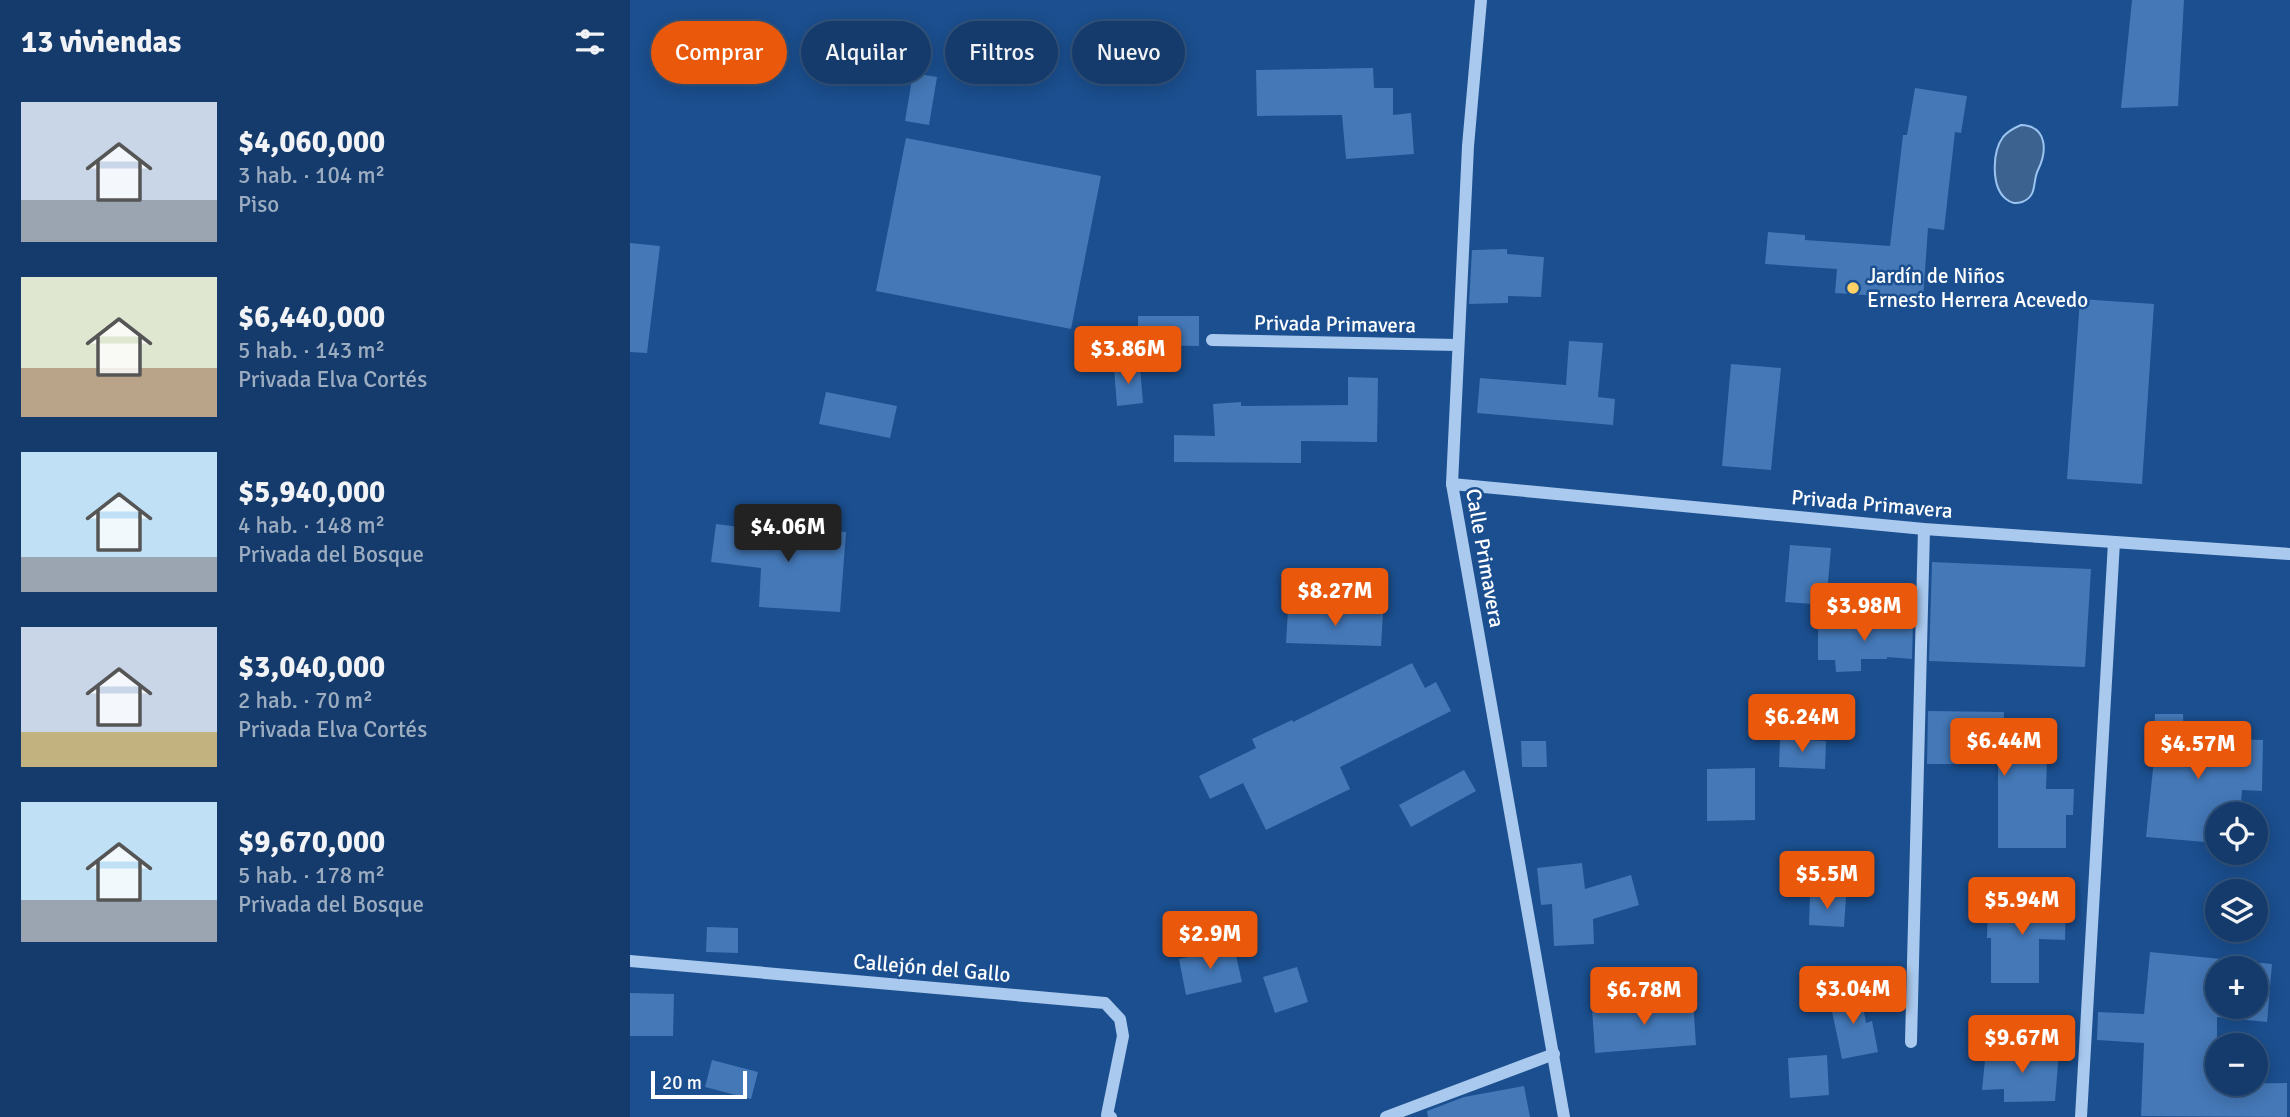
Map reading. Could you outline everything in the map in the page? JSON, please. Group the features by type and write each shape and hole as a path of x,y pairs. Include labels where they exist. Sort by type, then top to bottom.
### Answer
{"street":[{"name":"Calle Primavera","path":"1481,0 1468,146 1452,484 1564,1117"},
{"name":"Privada Primavera","path":"1212,340 1457,345"},
{"name":"Privada Primavera","path":"1452,484 1924,529 2290,554"},
{"path":"1911,1042 1924,529"},
{"path":"2081,1117 2114,542"},
{"name":"Callejón del Gallo","path":"630,961 1105,1003 1120,1019 1124,1037 1107,1115 1111,1117"},
{"path":"1387,1117 1554,1054"}],"water":[{"path":"2021,125 2030,126 2041,135 2044,148 2033,192 2027,199 2015,203 2001,194 1996,178 1995,160 2003,137"}],"building":[{"path":"2132,0 2184,0 2178,106 2121,108"},
{"path":"1373,68 1374,88 1393,88 1393,115 1411,113 1414,154 1346,159 1342,115 1257,116 1256,70"},
{"path":"931,76 937,77 929,125 905,121 911,84 931,84"},
{"path":"1915,88 1967,96 1961,133 1955,132 1944,230 1928,228 1923,299 1835,293 1837,269 1765,264 1768,232 1805,235 1805,240 1890,246 1903,135 1907,135"},
{"path":"906,138 1101,176 1071,329 876,291"},
{"path":"630,243 660,246 647,353 630,352"},
{"path":"1507,249 1507,254 1544,257 1541,297 1508,296 1508,303 1469,304 1472,250"},
{"path":"2080,299 2154,304 2142,484 2067,479"},
{"path":"1138,316 1199,316 1199,346 1138,345"},
{"path":"1569,341 1603,343 1598,397 1615,399 1613,425 1477,413 1480,378 1566,385"},
{"path":"1731,364 1781,368 1771,470 1722,466"},
{"path":"1140,367 1143,403 1117,406 1114,369"},
{"path":"1348,377 1378,378 1377,442 1301,441 1301,463 1174,462 1174,435 1215,436 1213,404 1241,402 1241,406 1348,405"},
{"path":"826,392 897,406 890,438 819,424"},
{"path":"716,524 764,530 764,527 846,532 840,612 759,607 761,568 711,562"},
{"path":"1790,545 1831,548 1826,605 1785,602"},
{"path":"1932,562 2091,569 2085,667 1929,661"},
{"path":"1288,610 1383,613 1381,646 1286,643"},
{"path":"1913,621 1912,659 1861,659 1861,671 1836,672 1835,660 1818,660 1818,624"},
{"path":"1412,663 1425,688 1436,682 1451,711 1340,767 1350,789 1266,830 1243,783 1210,799 1199,776 1256,748 1252,739 1292,720 1293,722"},
{"path":"1928,711 2004,712 2003,761 2047,760 2046,789 2074,789 2073,815 2066,815 2066,848 1998,848 1998,764 1927,764"},
{"path":"2155,714 2183,714 2184,738 2263,740 2262,791 2242,790 2241,802 2205,802 2205,842 2146,837"},
{"path":"1780,739 1826,741 1825,769 1779,767"},
{"path":"1521,741 1546,741 1547,767 1522,767"},
{"path":"1755,768 1755,820 1707,821 1707,769"},
{"path":"1464,770 1476,791 1411,827 1399,805"},
{"path":"1582,863 1585,889 1631,875 1639,905 1593,919 1594,944 1554,946 1552,904 1541,905 1537,868"},
{"path":"1810,895 1846,897 1844,927 1809,925"},
{"path":"1988,901 2066,902 2065,940 2039,939 2039,983 1991,983 1991,938 1987,938"},
{"path":"707,927 738,928 738,953 706,952"},
{"path":"1234,947 1242,982 1186,995 1179,959"},
{"path":"2150,952 2205,957 2205,1019 2217,1019 2217,1033 2205,1033 2205,1096 2268,1096 2268,1083 2287,1083 2287,1117 2141,1116 2144,1043 2097,1040 2098,1012 2144,1014"},
{"path":"2268,964 2272,964 2268,1010"},
{"path":"1297,967 1308,1002 1275,1013 1263,977"},
{"path":"1860,991 1866,1023 1872,1021 1878,1052 1842,1059 1829,997"},
{"path":"630,993 674,994 673,1036 630,1036"},
{"path":"1693,1000 1696,1045 1595,1053 1592,1008"},
{"path":"2237,1019 2267,1019 2267,1022"},
{"path":"1986,1050 2059,1051 2055,1101 2004,1102 2004,1089 1982,1090"},
{"path":"1827,1055 1829,1095 1790,1098 1788,1058"},
{"path":"712,1060 758,1072 751,1099 705,1087"},
{"path":"1524,1086 1530,1117 1428,1117 1427,1111 1464,1097"}],"place":[{"name":"Jardín de Niños Ernesto Herrera Acevedo","path":"1853,288"}]}
